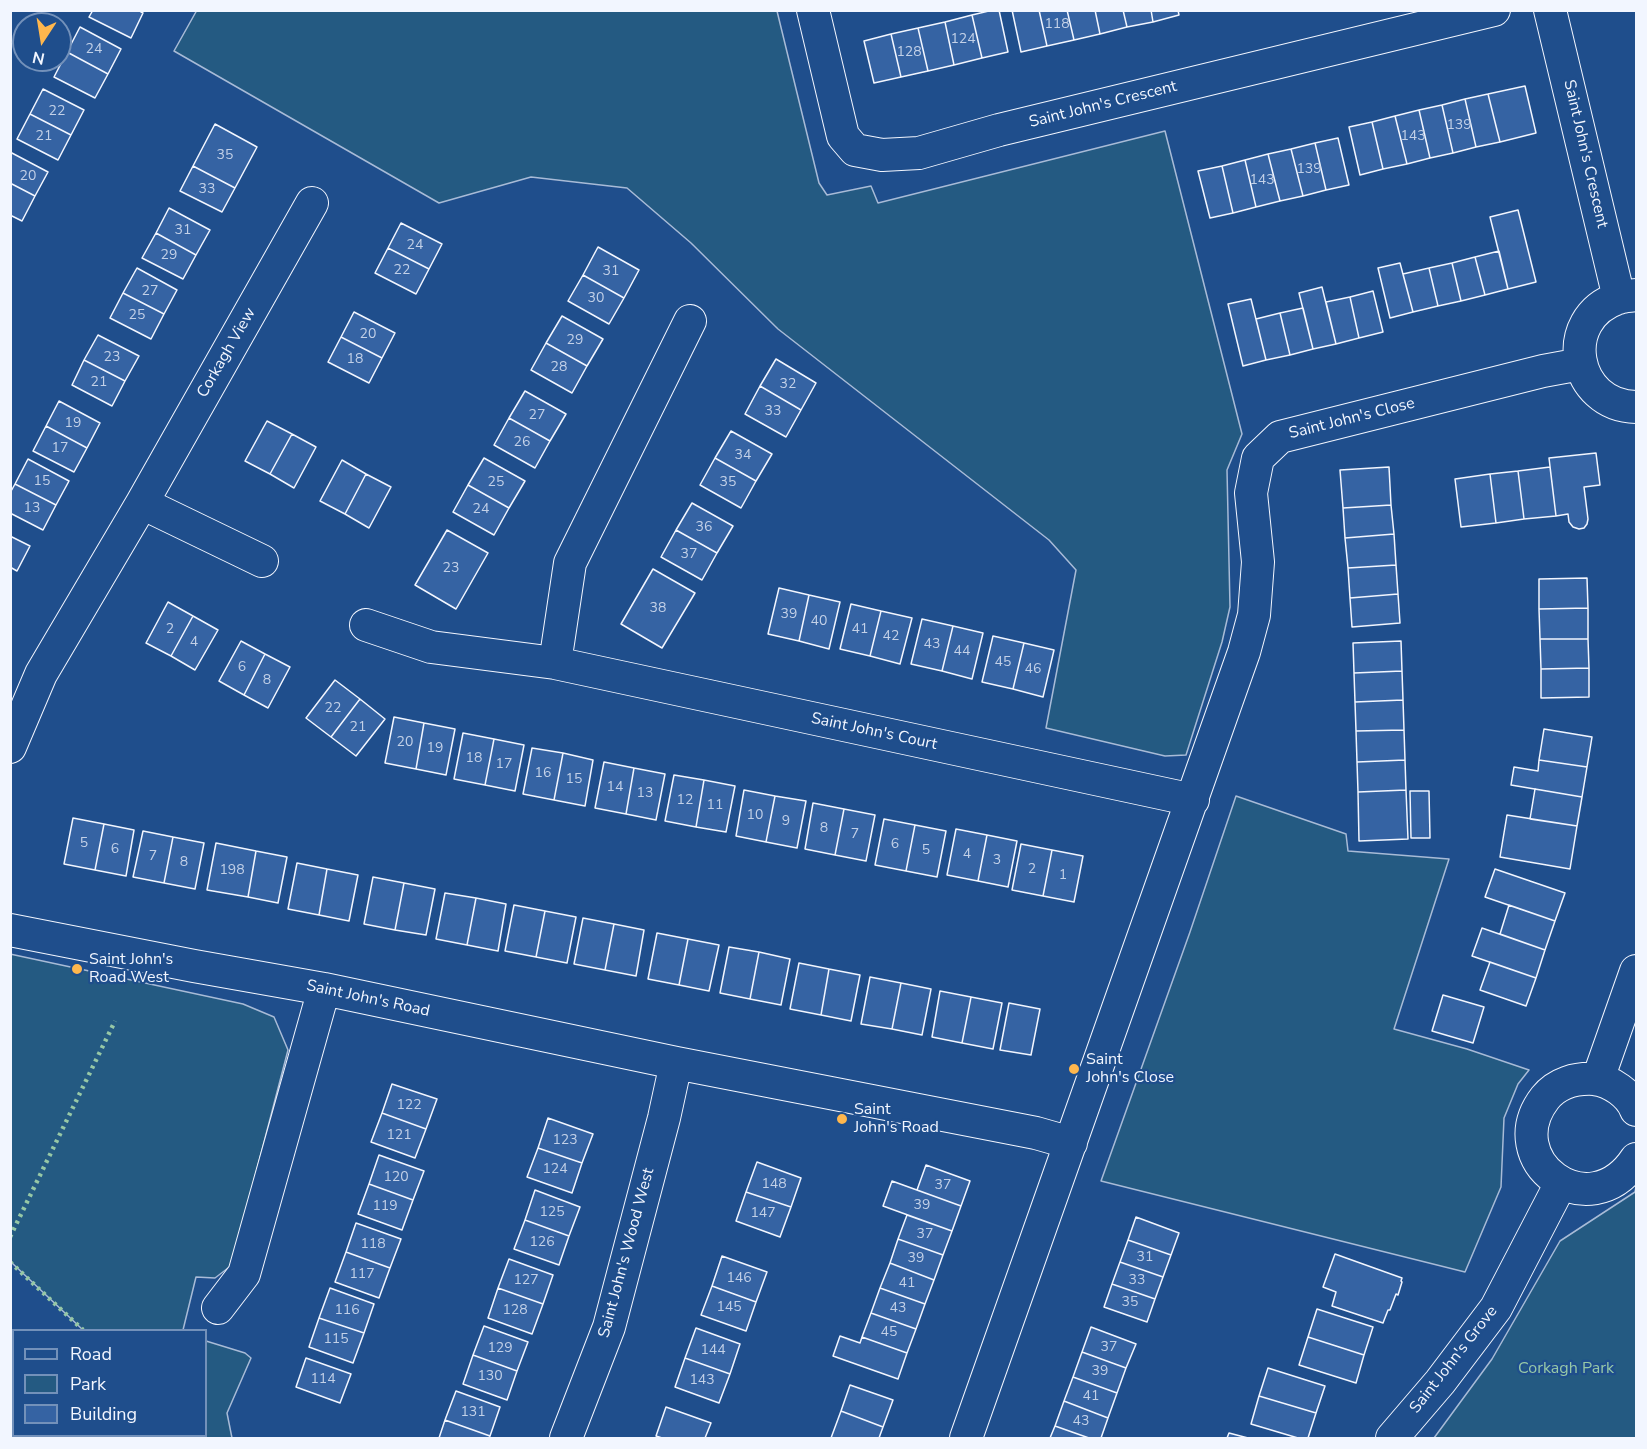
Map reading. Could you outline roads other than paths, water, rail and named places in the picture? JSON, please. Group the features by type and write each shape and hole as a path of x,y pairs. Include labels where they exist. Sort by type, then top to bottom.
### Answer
{"street":[{"name":"Saint John's Crescent","path":"813,10 843,136 855,150 882,155 920,153 999,130 1494,10"},
{"name":"Saint John's Crescent","path":"1550,10 1628,296"},
{"name":"Corkagh View","path":"10,747 41,674 142,503 312,203"},
{"path":"1628,296 1604,305 1591,316 1583,331 1579,347 1581,364 1588,381 1600,395 1616,404 1636,407"},
{"path":"555,663 570,563 690,321"},
{"name":"Saint John's Close","path":"966,1438 1244,652 1254,615 1258,562 1251,493 1258,458 1280,436 1543,371 1581,364"},
{"path":"142,503 262,561"},
{"name":"Saint John's Court","path":"366,625 431,647 555,663 1193,800"},
{"name":"Saint John's Road","path":"10,930 324,989 676,1064 1036,1133 1071,1143"},
{"path":"1598,1079 1636,971"},
{"path":"218,1308 244,1274 324,989"},
{"name":"Saint John's Wood West","path":"566,1438 609,1327 676,1064"},
{"path":"1636,1110 1634,1104 1622,1091 1610,1084 1598,1079 1580,1079 1563,1083 1549,1094 1538,1107 1532,1124 1532,1142 1537,1158 1547,1172 1561,1183 1578,1189 1596,1189 1613,1183 1628,1172 1636,1159"},
{"name":"Saint John's Grove","path":"1392,1438 1440,1382 1496,1308 1561,1183"}],"place":[{"name":"Saint John's Road West","path":"77,969"},
{"name":"Saint John's Close","path":"1074,1069"},
{"name":"Saint John's Road","path":"842,1119"}],"park label":[{"name":"Corkagh Park","path":"1566,1369"}]}
